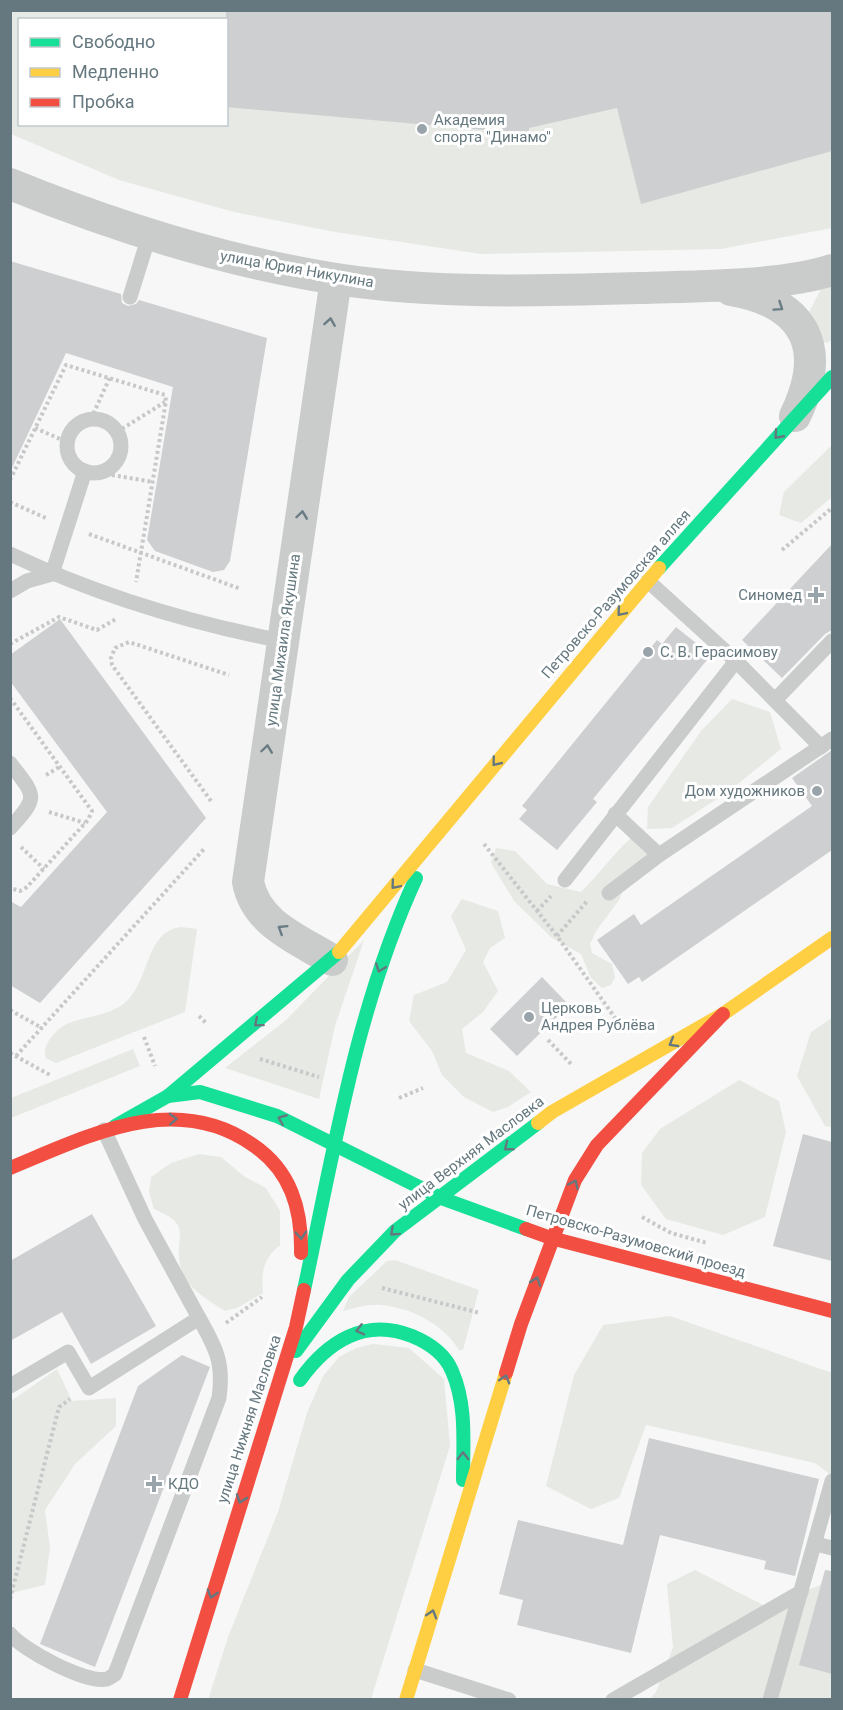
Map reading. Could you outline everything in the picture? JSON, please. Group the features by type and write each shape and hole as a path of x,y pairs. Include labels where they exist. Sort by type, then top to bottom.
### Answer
{"street":[{"name":"улица Юрия Никулина","path":"10,184 74,210 149,236 242,261 336,279 430,288 541,290 704,286 799,277 832,270"},
{"name":"улица Михаила Якушина","path":"332,960 261,914 253,901 248,882 336,279"},
{"name":"улица Юрия Никулина","path":"704,286 756,294 785,309 795,321 806,337 811,353 811,372 806,392 795,416"},
{"name":"Петровско-Разумовская аллея","path":"10,1168 110,1128 168,1096 332,960 433,841 545,701 648,581 832,377"},
{"name":"Петровско-Разумовская аллея","path":"334,1145 359,1034 377,975 400,913 433,841"},
{"name":"улица Верхняя Масловка","path":"283,1369 330,1302 370,1255 420,1211 441,1198 552,1112 723,1014 832,938"},
{"name":"улица Верхняя Масловка","path":"551,1238 575,1180 597,1145 723,1014"},
{"name":"Петровско-Разумовский проезд","path":"168,1096 200,1092 232,1100 293,1123 441,1198 551,1238 832,1311"},
{"name":"Петровско-Разумовская аллея","path":"110,1128 176,1117 209,1121 232,1129 254,1143 280,1165 294,1192 302,1236 296,1327"},
{"name":"улица Нижняя Масловка","path":"180,1700 228,1538 255,1461 296,1327 334,1145"},
{"path":"406,1700 521,1324 551,1238"},
{"path":"255,1461 306,1371 324,1349 344,1335 363,1328 389,1328 408,1332 427,1342 441,1354 451,1370 458,1392 462,1427 463,1515"}],"lane":[{"path":"130,297 149,236"},
{"path":"91,420 106,422 117,432 120,440 119,455 110,468 90,472 69,456 68,442 78,424 91,420"},
{"path":"52,574 90,472"},
{"path":"10,554 52,574 139,605 235,632 283,641"},
{"path":"10,591 27,581 52,574"},
{"path":"609,893 659,855 827,743 775,700 648,581"},
{"path":"775,700 832,641"},
{"path":"565,880 736,661"},
{"path":"10,763 31,792 30,806 10,828"},
{"path":"615,814 659,855"},
{"path":"10,1634 18,1643 38,1657 90,1677 106,1679 115,1674 219,1398 222,1375 218,1351 145,1219 110,1128"},
{"path":"10,1386 68,1352 89,1388 199,1318"},
{"path":"770,1700 832,1481"},
{"path":"816,1544 832,1548"},
{"path":"613,1700 801,1592"},
{"path":"415,1670 509,1700"}],"path":[{"path":"91,420 110,377"},
{"path":"117,432 166,401"},
{"path":"35,428 68,442"},
{"path":"90,472 153,482"},
{"path":"782,550 832,508"},
{"path":"167,563 242,590"},
{"path":"211,801 112,665 111,658 115,648 129,642 229,675"},
{"path":"30,806 86,823"},
{"path":"484,844 557,936 625,1032"},
{"path":"19,845 44,869"},
{"path":"16,1056 204,849"},
{"path":"557,936 590,898 609,893"},
{"path":"10,1010 42,1028"},
{"path":"144,1037 155,1066"},
{"path":"548,1040 575,1068"},
{"path":"10,1053 50,1075"},
{"path":"253,1056 324,1078"},
{"path":"399,1098 423,1088"},
{"path":"372,1285 480,1313"},
{"path":"209,1335 262,1297"},
{"path":"10,1599 59,1407 89,1388"}],"shaded area":[{"name":"Академия спорта \"Динамо\"","path":"10,11 832,11 832,228 721,249 481,254 335,232 234,212 119,180 11,134"},
{"path":"832,282 832,339 828,343 822,342 807,316 824,283"},
{"path":"832,445 832,497 801,523 779,515 784,492"},
{"path":"732,699 770,712 781,749 728,792 672,828 647,829 648,807 701,731"},
{"path":"632,837 648,854 632,869 619,900 596,931 590,944 592,953 612,964 615,977 611,985 602,988 591,978 581,954 552,938 514,901 491,863 496,848 515,851 547,884 581,892"},
{"path":"462,899 498,911 505,938 490,948 483,962 498,991 483,1012 462,1029 466,1053 509,1071 531,1092 508,1107 493,1112 464,1097 442,1075 432,1051 409,1021 414,995 447,982 466,950 451,916"},
{"path":"181,927 197,929 185,1012 56,1063 46,1058 48,1043 60,1028 69,1023 103,1014 122,1005 138,985 160,938 169,931"},
{"path":"364,940 335,1026 319,1099 225,1068 286,1020"},
{"path":"832,1018 832,1127 825,1126 797,1076 811,1032"},
{"path":"133,1049 140,1066 11,1118 11,1098"},
{"path":"739,1080 779,1101 786,1132 765,1217 723,1235 666,1219 641,1185 642,1153 660,1129"},
{"path":"199,1154 221,1157 245,1177 266,1188 280,1211 280,1245 270,1255 264,1266 263,1293 237,1308 225,1311 198,1292 186,1280 180,1265 178,1226 174,1220 154,1209 149,1192 151,1177 171,1163"},
{"path":"395,1260 479,1290 463,1350 459,1350 444,1332 425,1318 403,1309 375,1305 343,1311 349,1297 387,1261"},
{"path":"670,1316 832,1373 832,1476 815,1463 646,1425 619,1498 591,1509 546,1486 574,1375 603,1325"},
{"path":"373,1344 409,1348 444,1379 450,1446 371,1699 208,1700 228,1637 278,1512 307,1413 323,1376 339,1357 356,1348"},
{"path":"57,1369 72,1401 116,1398 116,1426 75,1464 45,1510 50,1548 45,1585 11,1593 11,1401"},
{"path":"695,1570 767,1607 832,1580 832,1699 649,1700 656,1692 673,1647 667,1584"}],"building":[{"path":"226,10 832,10 832,151 641,204 617,108 529,128 529,134 228,107 228,18 226,18"},
{"path":"10,261 121,294 122,303 128,306 136,304 139,300 267,338 230,561 224,570 213,572 155,551 147,540 173,387 66,353 10,472"},
{"path":"832,544 832,630 825,634 782,678 742,640"},
{"path":"60,619 206,818 40,1003 10,985 10,901 21,907 107,812 10,681 10,655"},
{"path":"676,627 711,655 593,799 597,802 557,850 519,819 527,810 522,806 657,640 662,644"},
{"path":"832,750 832,850 642,982 639,977 628,984 597,940 634,914 641,925 812,806 792,778"},
{"name":"Церковь Андрея Рублёва","path":"542,977 569,1005 517,1056 490,1029"},
{"path":"803,1134 832,1142 832,1261 773,1246"},
{"path":"92,1214 156,1326 91,1364 62,1312 10,1341 10,1261"},
{"path":"182,1355 210,1367 95,1667 40,1644 138,1386"},
{"path":"649,1438 819,1479 795,1576 764,1569 766,1561 660,1535 631,1653 517,1625 523,1600 499,1594 518,1520 623,1545"},
{"path":"825,1570 832,1571 832,1674 799,1665"}],"traffic: fast":[{"path":"659,568 832,377"},
{"path":"304,1290 337,1133 362,1029 395,927 416,878"},
{"path":"115,1126 168,1096 339,952"},
{"path":"168,1096 200,1092 277,1116 441,1198 526,1229"},
{"path":"296,1351 348,1280 395,1231 538,1123"},
{"path":"300,1380 322,1354 335,1344 363,1332 395,1331 424,1342 445,1359 457,1384 463,1425 463,1480"}],"traffic: slow":[{"path":"339,952 659,568"},
{"path":"538,1123 552,1112 723,1014 832,938"},
{"path":"406,1700 506,1373"}],"traffic: jam":[{"path":"506,1373 521,1324 575,1180 597,1145 723,1014"},
{"path":"10,1168 70,1143 132,1124 162,1120 193,1121 223,1129 253,1145 266,1155 285,1179 296,1206 301,1253"},
{"path":"526,1229 551,1238 832,1311"},
{"path":"180,1700 296,1327 304,1290"}],"place":[{"name":"Академия спорта \"Динамо\"","path":"422,129"},
{"name":"Синомед","path":"816,595"},
{"name":"С. В. Герасимову","path":"648,652"},
{"name":"Дом художников","path":"817,791"},
{"name":"Церковь Андрея Рублёва","path":"529,1017"},
{"name":"КДО","path":"154,1484"}]}
